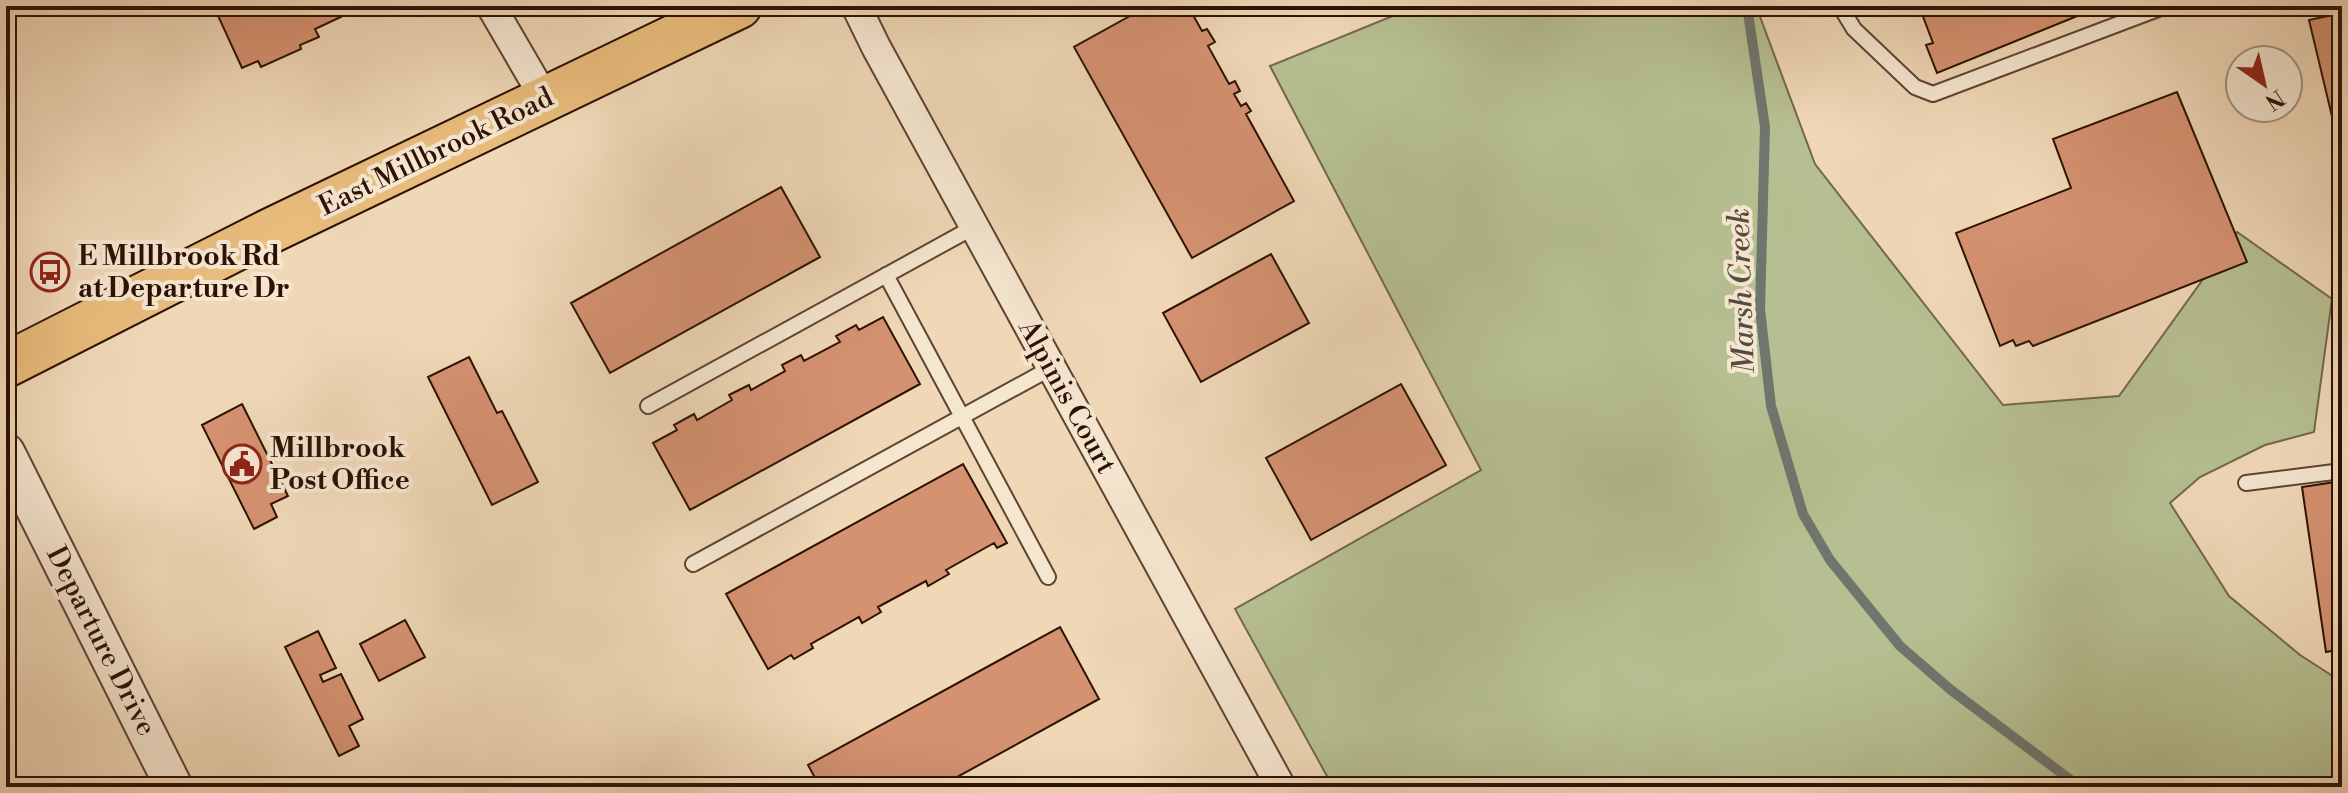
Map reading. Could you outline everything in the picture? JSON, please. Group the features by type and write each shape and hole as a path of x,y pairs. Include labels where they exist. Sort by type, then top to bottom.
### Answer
{"main road":[{"name":"East Millbrook Road","path":"6,365 268,232 739,6"}],"street":[{"path":"491,6 545,99"},
{"name":"Alpinis Court","path":"856,6 1281,787"},
{"name":"Departure Drive","path":"6,452 174,787"}],"lane":[{"path":"1840,6 1854,29 1915,87 1933,94 2166,6"},
{"path":"648,406 974,227"},
{"path":"886,275 1048,577"},
{"path":"693,564 1051,368"},
{"path":"2246,483 2342,471"}],"green space":[{"path":"1417,6 1756,6 1815,164 2003,405 2119,396 2237,232 2332,299 2314,432 2265,445 2200,477 2170,503 2229,596 2300,655 2342,682 2342,787 1333,787 1235,609 1481,470 1270,66"}],"building":[{"path":"341,6 345,15 315,29 319,37 300,45 301,49 261,67 258,61 242,68 214,7"},
{"path":"1148,6 1188,6 1202,31 1207,29 1215,42 1208,46 1229,84 1235,81 1240,91 1234,94 1241,106 1246,103 1251,111 1246,114 1294,201 1192,258 1074,47"},
{"path":"1919,6 2102,6 1937,73 1926,45 1933,43"},
{"path":"2342,13 2342,150 2340,150 2309,20"},
{"path":"2177,92 2247,262 2033,346 2029,341 2016,346 2013,340 2000,346 1956,233 2071,188 2053,139"},
{"path":"781,187 820,257 610,373 571,303"},
{"path":"1271,254 1309,323 1201,382 1163,313"},
{"path":"883,317 920,384 690,510 653,443 677,430 674,425 694,414 697,420 732,400 729,395 749,385 751,390 785,371 782,365 801,355 804,361 840,342 836,336 856,325 859,330"},
{"path":"469,357 497,413 502,411 538,482 492,505 428,377"},
{"path":"1401,384 1446,465 1311,540 1266,458"},
{"path":"242,404 288,496 271,504 277,517 254,529 202,425"},
{"path":"963,464 1007,543 997,548 994,543 946,570 949,574 928,586 926,581 878,607 881,612 862,623 859,617 811,644 813,648 794,659 791,655 768,669 726,594"},
{"path":"2342,481 2342,649 2326,652 2302,487"},
{"path":"405,620 425,657 379,681 360,644"},
{"path":"1060,627 1099,699 939,787 820,787 808,765"},
{"path":"318,631 336,668 320,675 323,682 341,674 363,719 349,726 359,746 339,756 285,647"}],"waterway":[{"name":"Marsh Creek","path":"1747,6 1765,127 1760,309 1771,406 1803,514 1830,560 1900,646 1951,690 2080,787"}],"place":[{"name":"E Millbrook Rd at Departure Dr","path":"50,272"},
{"name":"Millbrook Post Office","path":"242,464"}]}
